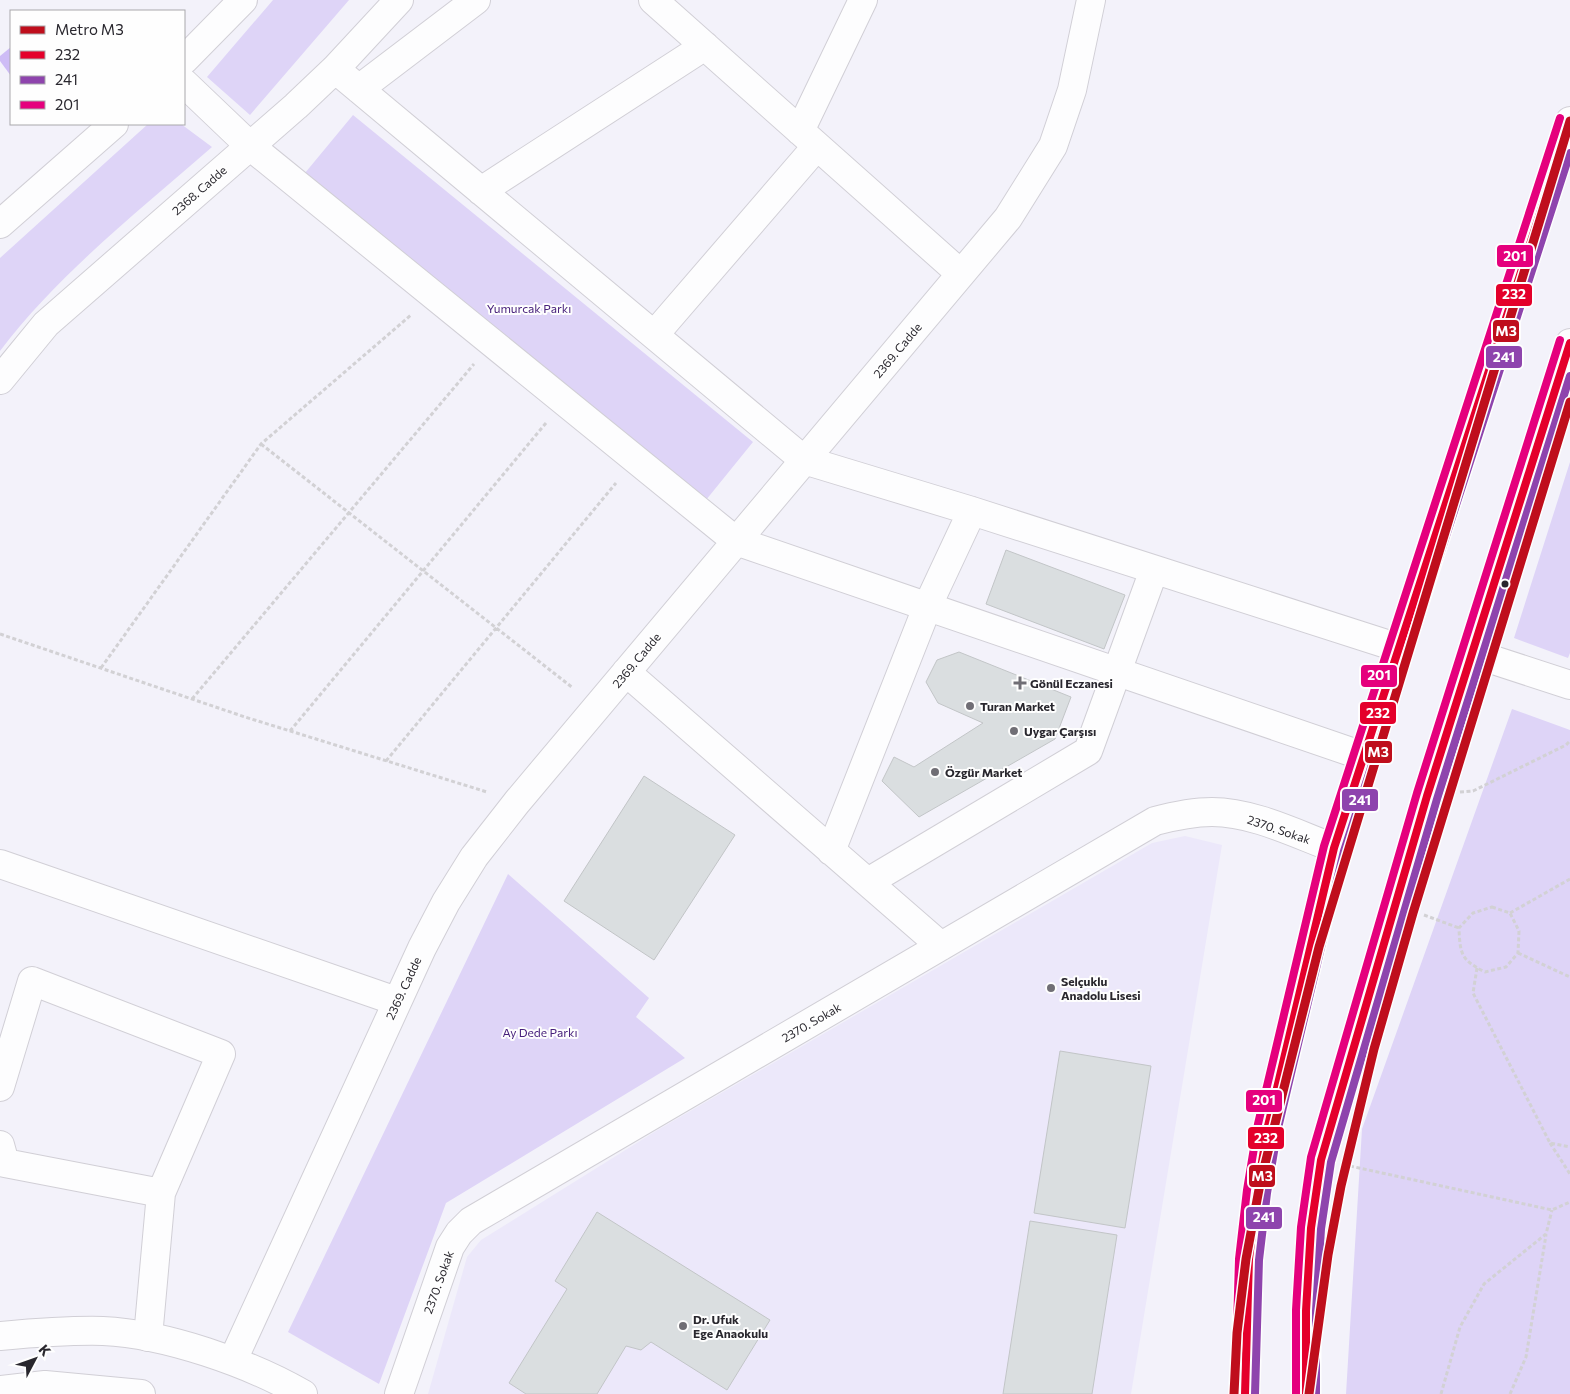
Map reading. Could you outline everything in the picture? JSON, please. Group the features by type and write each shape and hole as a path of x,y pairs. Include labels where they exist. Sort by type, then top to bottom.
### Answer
{"street":[{"path":"185,59 243,0"},
{"name":"2368. Cadde","path":"0,380 46,324 335,69 399,0"},
{"path":"359,88 476,0"},
{"path":"653,0 961,274"},
{"path":"654,335 808,139 863,0"},
{"name":"2369. Cadde","path":"233,1360 396,1001 446,902 474,857 517,802 1008,218 1053,146 1072,90 1091,0"},
{"path":"481,191 705,46"},
{"path":"335,69 804,460 972,511 1398,648"},
{"path":"185,84 250,146 736,541 928,605 1364,756"},
{"path":"1246,1394 1249,1259 1268,1126 1334,848 1570,121"},
{"path":"0,224 113,125"},
{"path":"1306,1394 1306,1311 1311,1228 1321,1160 1427,796 1570,343"},
{"path":"831,851 928,605 972,511"},
{"path":"868,882 1088,751 1154,570"},
{"path":"1472,652 1570,685"},
{"path":"626,672 940,946"},
{"name":"2370. Sokak","path":"399,1394 450,1247 459,1232 471,1221 940,946 1155,821 1184,814 1222,813 1250,817 1334,848"},
{"path":"0,864 396,1001"},
{"path":"0,1087 32,981 221,1054 161,1193 148,1337"},
{"path":"0,1145 4,1163 161,1193"},
{"path":"0,1336 105,1331 148,1337 233,1360 303,1394"},
{"path":"0,1390 45,1385 140,1394"}],"path":[{"path":"101,668 261,444 434,295"},
{"path":"192,699 492,342"},
{"path":"290,731 564,401"},
{"path":"261,444 597,707"},
{"path":"386,761 636,459"},
{"path":"0,634 290,731 517,802"},
{"path":"1427,796 1473,791 1566,745 1570,741"},
{"path":"1510,913 1570,879"},
{"path":"1395,904 1459,928"},
{"path":"1492,907 1510,913 1519,931 1518,954 1506,967 1486,972 1467,962 1459,946 1459,928 1473,913 1492,907"},
{"path":"1518,954 1570,977"},
{"path":"1477,968 1473,993 1550,1142 1570,1174"},
{"path":"1550,1142 1570,1147"},
{"path":"1321,1160 1552,1210 1570,1202"},
{"path":"1510,1394 1526,1356 1546,1234 1552,1210"},
{"path":"1441,1394 1460,1327 1484,1284 1546,1234"}],"shaded area":[{"path":"10,48 10,75 0,61 0,56"},
{"name":"Selçuklu Anadolu Lisesi","path":"1185,836 1222,845 1131,1394 428,1394 467,1257 481,1240 656,1131 1152,843"}],"green space":[{"path":"273,0 349,0 250,115 207,77"},
{"name":"Yumurcak Parkı","path":"353,115 753,442 706,500 305,173"},
{"path":"147,125 182,125 212,147 73,269 0,351 0,258"},
{"path":"1570,462 1570,653 1568,658 1514,638"},
{"path":"1512,709 1570,730 1570,1394 1346,1394 1362,1129"},
{"name":"Ay Dede Parkı","path":"508,874 649,998 636,1017 685,1058 446,1203 379,1384 288,1332"}],"building":[{"path":"1006,550 1125,595 1104,649 986,604"},
{"name":"Uygar Çarşısı","path":"959,652 1071,697 1055,739 919,817 882,781 894,757 914,767 983,723 938,703 926,682 937,660"},
{"path":"644,776 735,835 654,960 564,901"},
{"path":"1060,1051 1151,1066 1125,1228 1034,1213"},
{"name":"Dr. Ufuk Ege Anaokulu","path":"597,1212 770,1320 727,1390 651,1342 641,1350 626,1346 597,1394 526,1394 509,1383 567,1289 555,1281"},
{"path":"1030,1221 1117,1235 1092,1394 1003,1394"}],"metro line":[{"name":"M3","path":"1234,1394 1237,1333 1246,1259 1260,1184 1319,947 1570,121"},
{"name":"M3","path":"1309,1394 1328,1255 1341,1186 1374,1049 1413,913 1570,402"}],"transit line":[{"name":"201","path":"1235,1394 1239,1259 1247,1190 1258,1124 1324,846 1560,118"},
{"name":"232","path":"1245,1394 1249,1259 1257,1192 1268,1126 1334,848 1570,121"},
{"name":"241","path":"1255,1394 1259,1260 1267,1193 1278,1128 1344,851 1570,153"},
{"name":"201","path":"1296,1394 1296,1310 1301,1227 1311,1157 1417,793 1560,340"},
{"name":"232","path":"1306,1394 1306,1311 1311,1228 1321,1160 1427,796 1570,343"},
{"name":"241","path":"1316,1394 1316,1311 1321,1229 1331,1162 1437,799 1570,376"}],"place":[{"name":"Gönül Eczanesi","path":"1020,683"},
{"name":"Turan Market","path":"970,706"},
{"name":"Uygar Çarşısı","path":"1014,731"},
{"name":"Özgür Market","path":"935,772"},
{"name":"Selçuklu Anadolu Lisesi","path":"1051,988"},
{"name":"Dr. Ufuk Ege Anaokulu","path":"683,1326"}]}
